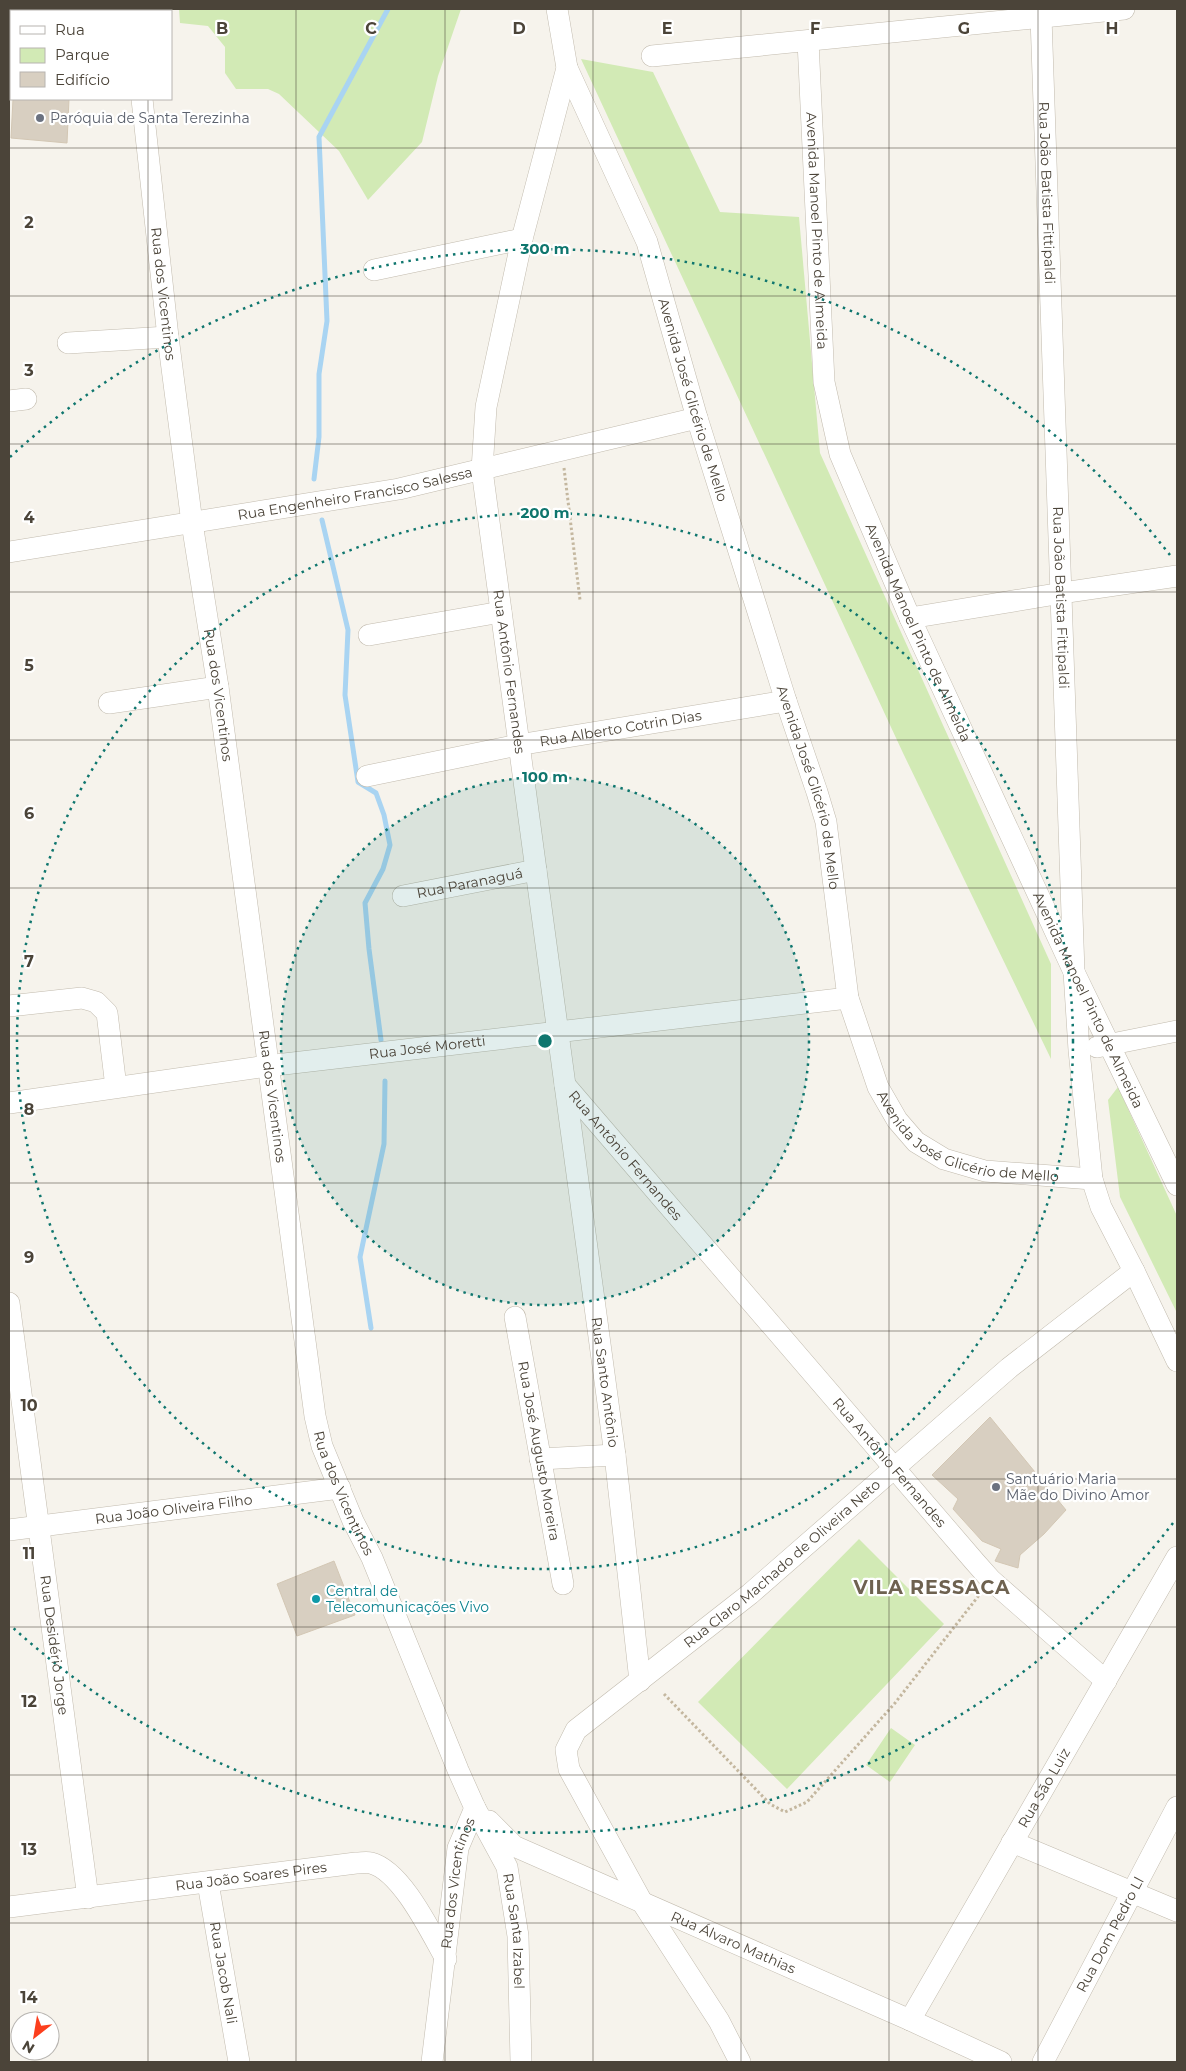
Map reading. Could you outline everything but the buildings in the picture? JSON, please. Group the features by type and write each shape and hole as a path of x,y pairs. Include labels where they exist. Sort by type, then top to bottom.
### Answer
{"street":[{"path":"556,9 567,68"},
{"path":"652,56 1124,9"},
{"name":"Rua João Batista Fittipaldi","path":"1041,17 1074,972 1079,1050 1092,1179"},
{"name":"Avenida Manoel Pinto de Almeida","path":"808,40 824,382 840,454 910,618 1108,1045 1177,1185"},
{"name":"Rua Antônio Fernandes","path":"567,68 522,239 486,407 482,470 565,1085 991,1580 1106,1681"},
{"name":"Avenida José Glicério de Mello","path":"567,68 647,242 697,418 826,822 848,998 878,1087 897,1120 916,1142 944,1159 985,1171 1092,1179"},
{"name":"Rua dos Vicentinos","path":"142,100 168,337 192,523 218,687 315,1416 322,1446 353,1521 372,1558 475,1808 458,1848 432,2062"},
{"path":"374,270 522,239"},
{"path":"68,343 168,337"},
{"name":"Rua Engenheiro Francisco Salessa","path":"9,552 399,489 697,418"},
{"path":"910,618 1177,576"},
{"path":"368,635 502,612"},
{"path":"109,703 218,687"},
{"name":"Rua Alberto Cotrin Dias","path":"367,776 518,745 786,701"},
{"name":"Rua Paranaguá","path":"403,896 536,870"},
{"path":"9,1006 82,998 96,1002 107,1013 116,1087"},
{"name":"Rua José Moretti","path":"9,1103 267,1066 848,998"},
{"path":"1079,1050 1177,1031"},
{"name":"Rua Santo Antônio","path":"565,1085 615,1455 640,1681"},
{"path":"1092,1179 1101,1207 1177,1361"},
{"name":"Rua Claro Machado de Oliveira Neto","path":"740,2062 719,2021 642,1902 569,1769 566,1750 576,1730 750,1594 1009,1368 1134,1271"},
{"name":"Rua Desidério Jorge","path":"9,1314 40,1526 88,1898"},
{"name":"Rua José Augusto Moreira","path":"515,1317 563,1584"},
{"path":"540,1459 615,1455"},
{"name":"Rua João Oliveira Filho","path":"9,1530 340,1488"},
{"name":"Rua São Luiz","path":"910,2020 1177,1557"},
{"name":"Rua Dom Pedro Ll","path":"1043,2062 1177,1807"},
{"name":"Rua Álvaro Mathias","path":"475,1808 514,1846 1001,2062"},
{"name":"Rua Santa Izabel","path":"475,1808 507,1867 518,1936 521,2062"},
{"path":"1012,1842 1177,1911"},
{"name":"Rua João Soares Pires","path":"9,1907 356,1863 372,1864 391,1875 410,1895 446,1959"},
{"name":"Rua Jacob Nali","path":"208,1883 240,2062"}],"path":[{"path":"562,450 580,600"},
{"path":"664,1694 770,1804 785,1812 807,1802 896,1702 991,1580"}],"green space":[{"path":"179,9 461,9 438,76 422,142 368,200 339,151 279,94 268,89 236,89 225,73 225,47 208,26 180,23"},
{"path":"581,59 653,72 720,212 799,217 820,453 1051,964 1051,1059 903,753"},
{"path":"1118,1087 1177,1216 1177,1313 1120,1197 1108,1100"},
{"path":"859,1539 944,1624 787,1789 698,1702"},
{"path":"891,1728 915,1745 890,1782 866,1765"}],"waterway":[{"path":"314,479 319,437 319,374 327,321 319,137 388,9"},
{"path":"322,520 348,630 345,695 358,782 376,793 384,815 390,845 383,869 365,903 381,1040"},
{"path":"371,1328 360,1257 384,1144 385,1081"}],"place":[{"name":"Paróquia de Santa Terezinha","path":"40,118"},
{"name":"Santuário Maria Mãe do Divino Amor","path":"996,1487"},
{"name":"Central de Telecomunicações Vivo","path":"316,1599"}],"district":[{"name":"VILA RESSACA","path":"932,1587"}]}
